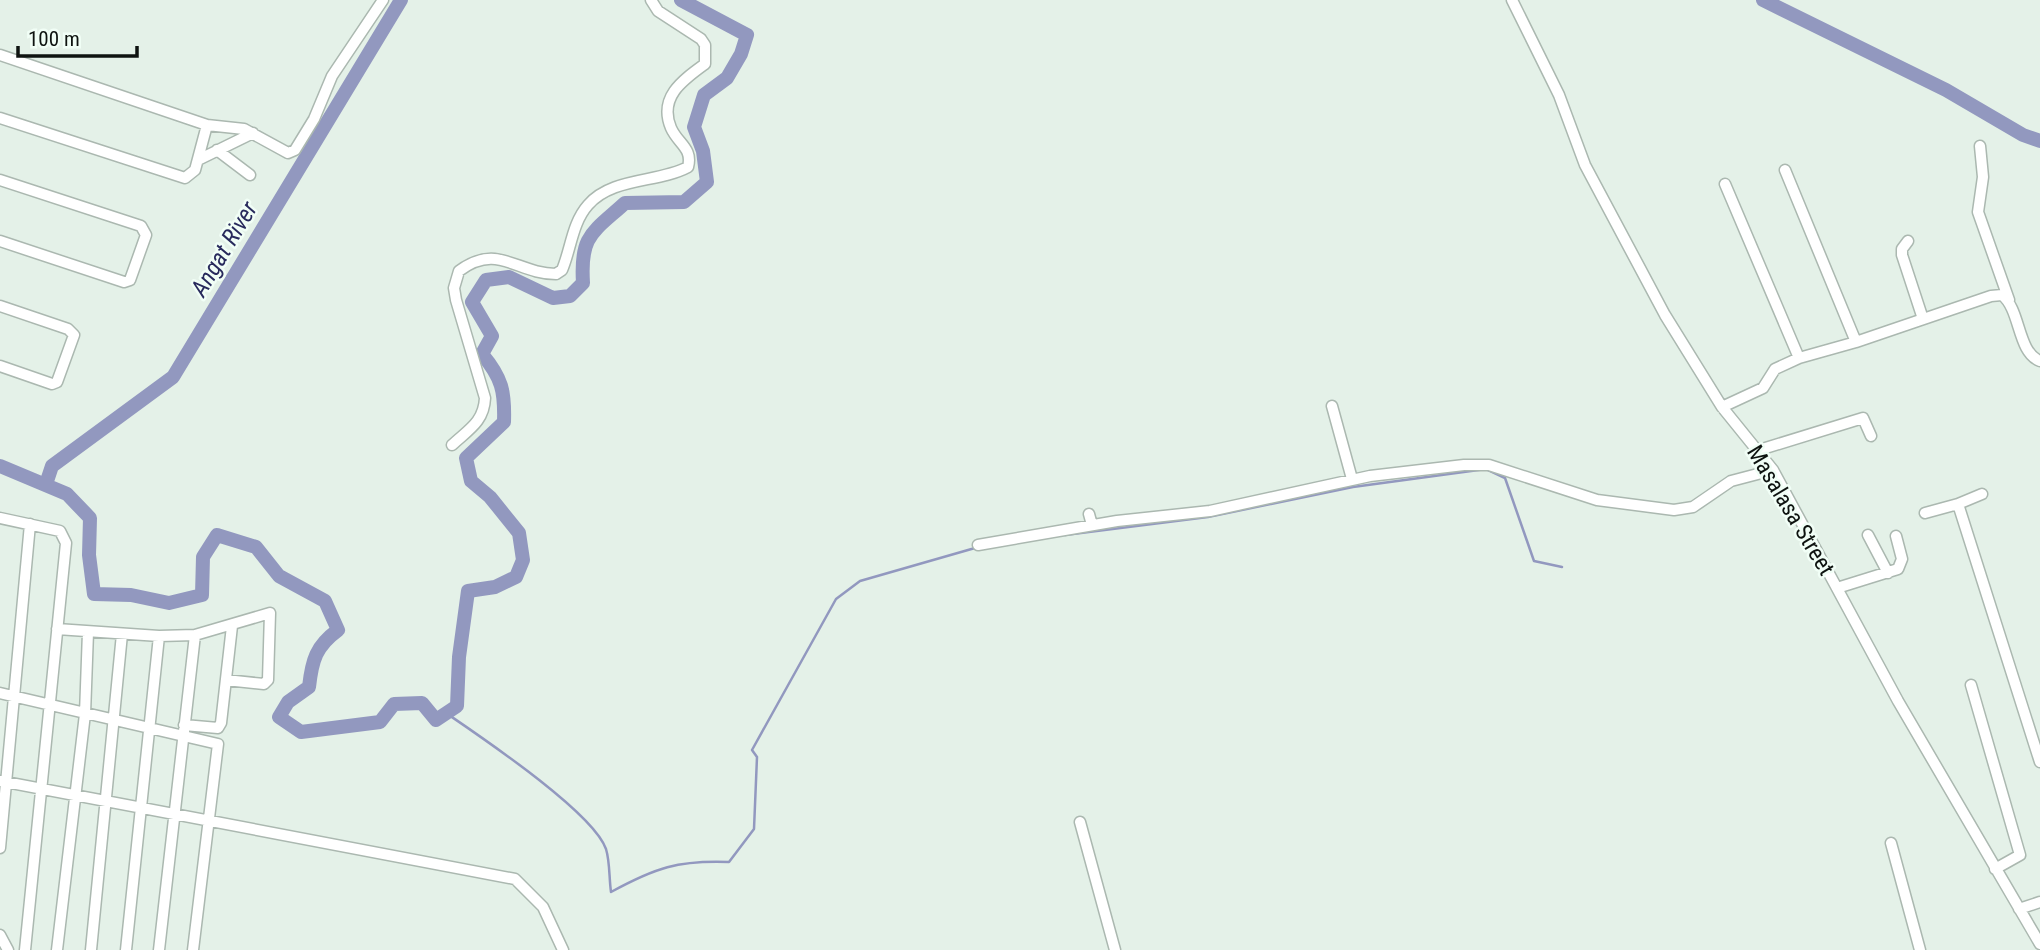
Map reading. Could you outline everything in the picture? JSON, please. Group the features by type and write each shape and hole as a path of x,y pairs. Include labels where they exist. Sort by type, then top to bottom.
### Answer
{"street":[{"path":"0,55 207,125 253,133 288,153 295,150 314,119 332,76 383,0"},
{"path":"452,445 478,423 485,405 467,329 456,300 454,288 459,271 481,258 496,258 547,274 556,274 562,270 574,230 588,205 626,184 688,167 688,149 671,128 671,94 678,84 705,64 705,45 701,39 658,11 651,0"},
{"name":"Masalasa Street","path":"1512,0 1559,95 1585,165 1665,314 1722,407 1773,470 1898,701 2040,944"},
{"path":"0,118 177,177 190,176 198,160 207,125"},
{"path":"198,160 253,133"},
{"path":"1980,146 1983,177 1978,212 2030,353 2040,361"},
{"path":"218,150 250,175"},
{"path":"1785,170 1856,342"},
{"path":"0,180 141,226 146,235 130,280 124,282 0,241"},
{"path":"1726,184 1799,358"},
{"path":"1909,241 1902,249 1902,256 1923,319"},
{"path":"1722,407 1763,388 1775,369 1799,358 1856,342 1991,296 2002,295 2009,301"},
{"path":"0,306 68,329 74,335 57,382 52,384 0,366"},
{"path":"1332,406 1352,480"},
{"path":"1759,450 1863,418 1871,436"},
{"path":"978,545 1090,519 1209,510 1352,480 1489,464 1597,500 1679,510 1704,501 1731,481 1773,470"},
{"path":"1925,513 1982,494"},
{"path":"1958,503 2040,762"},
{"path":"0,518 60,531 66,543 25,950"},
{"path":"0,848 3,781 14,697 30,524"},
{"path":"1868,536 1888,573"},
{"path":"1837,589 1888,573 1901,566 1896,536"},
{"path":"57,629 159,636 195,635 270,613 268,680 264,684 226,680"},
{"path":"184,725 218,728 221,723 232,626"},
{"path":"57,950 85,714 88,632"},
{"path":"91,950 122,634"},
{"path":"159,950 195,635"},
{"path":"126,950 159,636"},
{"path":"1971,685 2021,855 1995,869"},
{"path":"0,694 218,744 193,950"},
{"path":"3,781 514,879 543,907 563,950"},
{"path":"1080,822 1115,950"},
{"path":"1891,844 1920,950"},
{"path":"2019,909 2040,902"},
{"path":"0,936 8,950"}],"waterway":[{"name":"Angat River","path":"46,484 52,466 173,377 401,0"},
{"path":"0,466 67,494 90,518 89,555 94,594 131,595 169,603 202,595 203,557 217,535 256,547 279,576 325,601 338,630 316,654 309,687 288,702 279,717 301,732 380,722 394,704 422,703 436,720 457,706 459,657 468,591 495,587 516,577 523,560 519,533 490,497 471,481 466,458 504,422 501,385 482,354 492,336 472,302 486,280 509,277 553,298 570,296 583,283 584,254 591,236 625,203 684,202 707,182 703,151 694,127 704,95 727,78 741,54 747,35 681,0"},
{"path":"1763,0 1946,90 2023,135 2040,141"},
{"path":"1065,535 1208,517 1353,487 1486,469 1505,478 1534,561 1562,567"},
{"path":"446,713 559,796 597,834 606,849 611,892 667,867 695,862 729,862 754,829 757,757 752,750 836,599 860,581 975,548"}]}
